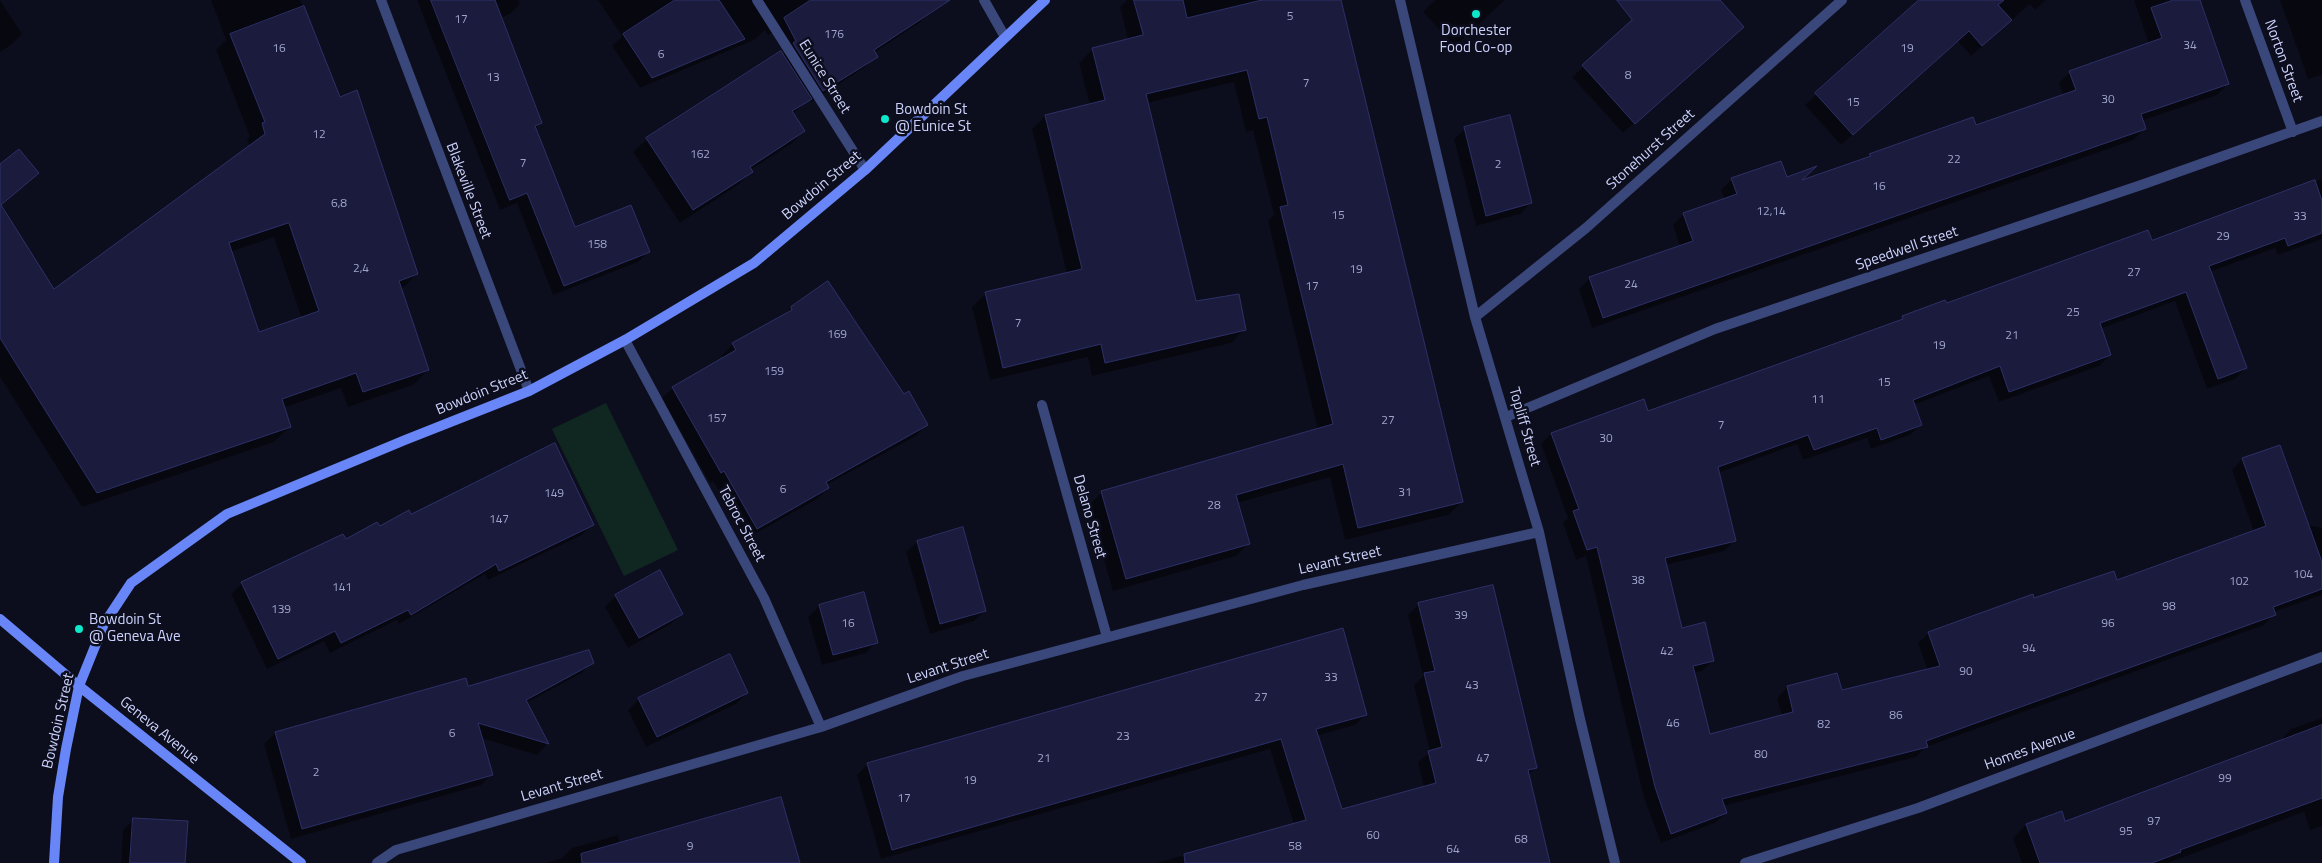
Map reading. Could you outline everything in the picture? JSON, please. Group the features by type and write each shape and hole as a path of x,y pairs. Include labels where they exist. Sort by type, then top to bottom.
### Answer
{"main road":[{"name":"Bowdoin Street","path":"54,863 58,797 79,686 104,624 131,583 227,514 529,391 625,340 754,263 864,170 1045,0"},
{"name":"Geneva Avenue","path":"0,619 79,686 301,863"}],"street":[{"name":"Blakeville Street","path":"381,0 529,391"},
{"name":"Eunice Street","path":"757,0 864,170"},
{"path":"984,0 1005,38"},
{"name":"Topliff Street","path":"1400,0 1475,317 1539,532 1580,719 1615,863"},
{"name":"Stonehurst Street","path":"1475,317 1586,228 1842,0"},
{"name":"Norton Street","path":"2245,0 2293,132"},
{"name":"Speedwell Street","path":"1506,417 1715,329 2322,121"},
{"name":"Tebroc Street","path":"625,340 764,598 821,727"},
{"name":"Delano Street","path":"1042,405 1107,637"},
{"name":"Levant Street","path":"377,863 396,850 821,727 963,676 1303,584 1539,532"},
{"name":"Homes Avenue","path":"1745,863 1918,808 2322,657"}],"green space":[{"path":"606,403 678,550 624,576 552,429"}],"building":[{"path":"431,0 495,0 542,123 535,126 575,227 631,205 650,252 564,286 527,193 510,200"},
{"path":"675,0 719,0 745,39 652,78 623,34"},
{"path":"811,0 950,0 874,50 878,57 823,91 793,43 796,41 784,18"},
{"path":"1134,0 1183,0 1187,18 1262,0 1341,0 1463,502 1358,528 1343,464 1236,495 1250,544 1126,579 1101,491 1333,424 1280,207 1288,205 1267,117 1259,119 1247,70 1146,94 1196,301 1239,294 1246,330 1105,363 1101,344 1003,368 985,292 1082,269 1045,115 1105,100 1092,48 1143,35"},
{"path":"1617,0 1720,0 1744,27 1635,124 1582,65 1632,20"},
{"path":"1919,0 2004,0 1998,5 2012,20 1982,46 1969,31 1853,135 1815,93"},
{"path":"2174,0 2200,0 2229,84 2141,114 2146,129 1603,318 1589,277 1693,241 1683,213 1737,194 1731,178 1781,161 1787,177 1817,166 1802,180 1973,117 1976,125 2076,90 2069,71 2162,38 2151,8"},
{"path":"304,6 340,97 357,90 418,274 399,281 429,370 363,392 356,373 282,399 291,427 97,493 0,338 0,164 19,149 39,173 1,205 54,289 265,134 262,123 265,122 230,34","holes":["289,223 319,311 259,332 229,243"]},
{"path":"781,51 812,99 792,111 805,131 750,167 753,172 693,210 646,138"},
{"path":"1510,115 1532,203 1486,216 1464,127"},
{"path":"2315,180 2322,201 2322,233 2288,246 2285,238 2209,266 2247,368 2218,379 2186,292 2100,323 2111,355 2009,392 2000,366 1913,400 1922,425 1881,440 1877,428 1814,450 1808,435 1718,467 1736,541 1665,558 1682,628 1705,622 1714,661 1693,666 1710,734 1793,712 1787,686 1837,673 1842,690 1940,666 1928,632 2033,594 2034,598 2114,571 2117,580 2266,526 2242,458 2280,445 2322,562 2322,589 2273,607 2276,615 1926,741 1928,747 1722,799 1727,813 1671,834 1655,787 1597,547 1587,550 1573,511 1579,509 1551,433 1644,399 1648,411 1903,319 1902,316 1945,300 1947,303 2148,230 2152,240"},
{"path":"828,281 904,394 909,391 928,425 826,482 829,488 757,529 724,471 721,473 672,387 736,350 732,343 792,310 791,307"},
{"path":"555,443 594,525 499,571 496,564 411,615 408,610 341,643 335,631 278,659 241,582 343,534 346,539 377,522 380,526 409,510 411,514"},
{"path":"963,527 986,611 940,624 917,541"},
{"path":"660,570 683,614 639,638 615,595"},
{"path":"1493,585 1537,768 1528,770 1550,863 1185,863 1184,854 1306,820 1281,739 892,850 867,763 1343,628 1367,715 1316,729 1342,809 1436,783 1428,751 1442,747 1424,673 1435,671 1418,603"},
{"path":"864,592 878,643 833,655 819,605"},
{"path":"589,650 594,663 526,700 549,744 478,723 493,775 302,829 275,732 466,678 468,686"},
{"path":"730,654 748,693 657,737 638,698"},
{"path":"2322,725 2322,798 2180,850 2181,852 2152,863 2040,863 2026,824 2062,811 2065,821"},
{"path":"781,797 800,863 582,863 581,854"},
{"path":"133,818 188,821 185,863 130,863"}],"place":[{"name":"Dorchester Food Co-op","path":"1476,14"},
{"name":"Bowdoin St @ Eunice St","path":"885,119"},
{"name":"Bowdoin St @ Geneva Ave","path":"79,629"}]}
